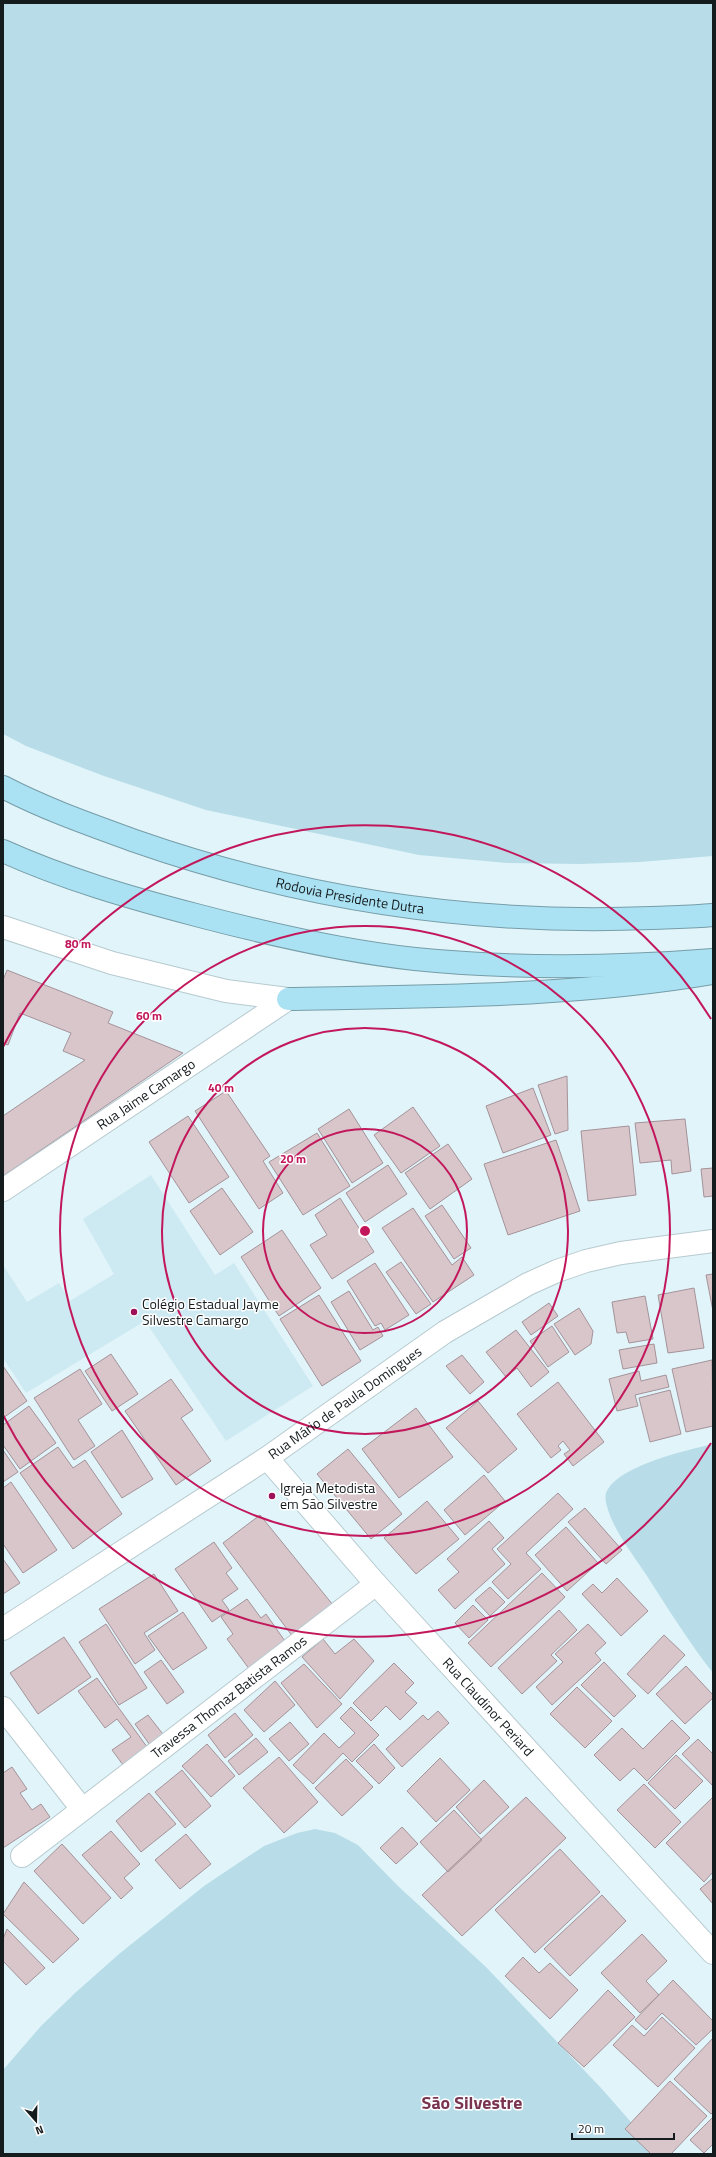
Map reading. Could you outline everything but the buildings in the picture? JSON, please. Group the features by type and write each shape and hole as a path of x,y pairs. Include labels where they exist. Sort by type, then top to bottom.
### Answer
{"highway":[{"name":"Rodovia Presidente Dutra","path":"3,787 25,799 112,833 191,860 291,887 387,903 484,916 604,920 713,915"},
{"path":"3,851 118,895 230,924 326,945 406,957 504,966 574,967 713,960"},
{"path":"288,999 551,993 664,982 713,973"}],"street":[{"path":"3,927 112,963 218,990 288,999"},
{"name":"Rua Jaime Camargo","path":"3,1190 288,999"},
{"name":"Rua Mário de Paula Domingues","path":"3,1629 267,1458 445,1332 528,1284 557,1270 586,1261 621,1254 713,1241"},
{"name":"Rua Claudinor Periard","path":"267,1458 376,1584 713,1953"},
{"name":"Travessa Thomaz Batista Ramos","path":"22,1856 376,1584"},
{"path":"3,1708 82,1809"}],"shaded area":[{"path":"3,3 713,3 713,856 640,862 580,864 507,863 419,855 206,810 101,775 26,746 3,734"},
{"name":"Colégio Estadual Jayme Silvestre Camargo","path":"151,1175 215,1275 234,1263 313,1386 226,1441 145,1321 26,1393 3,1358 3,1265 27,1302 59,1283 70,1301 114,1274 83,1219"},
{"path":"713,1444 713,1673 686,1636 622,1539 611,1518 606,1503 606,1492 615,1480 641,1466 688,1450"},
{"path":"315,1829 335,1833 358,1845 398,1886 486,1967 602,2089 659,2154 3,2154 3,2070 41,2026 119,1954 204,1886 264,1846 297,1833"}],"place":[{"name":"Colégio Estadual Jayme Silvestre Camargo","path":"134,1312"},
{"name":"Igreja Metodista em São Silvestre","path":"272,1496"}],"district":[{"name":"São Silvestre","path":"472,2103"}]}
